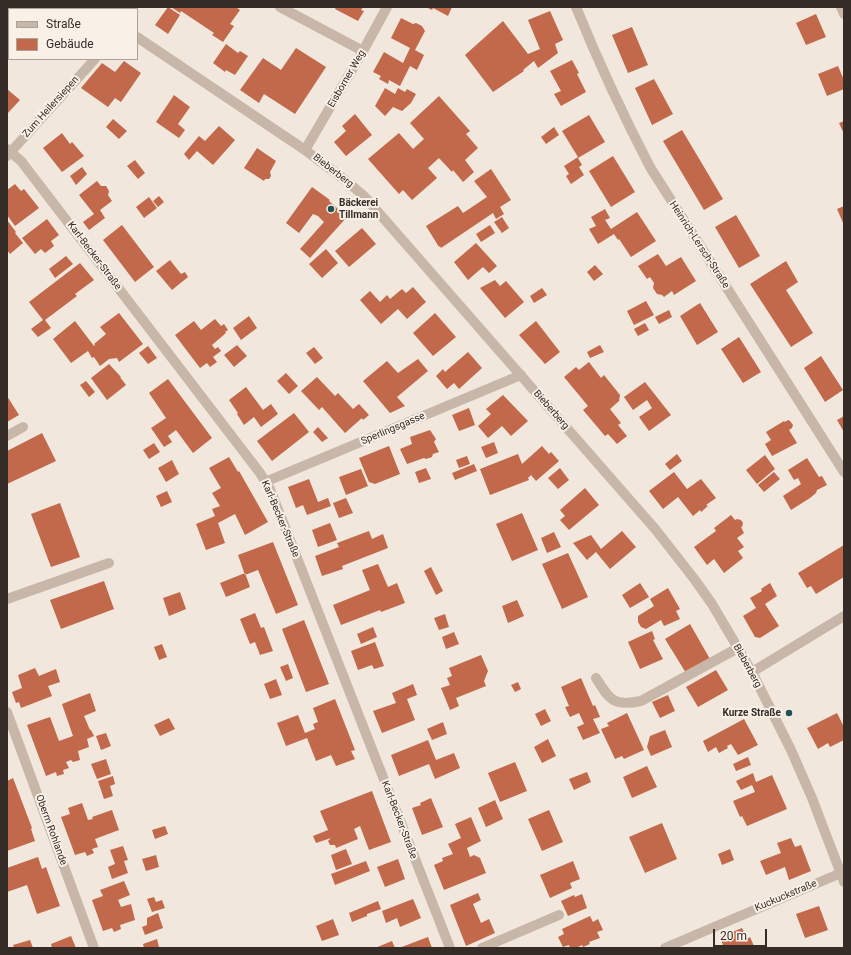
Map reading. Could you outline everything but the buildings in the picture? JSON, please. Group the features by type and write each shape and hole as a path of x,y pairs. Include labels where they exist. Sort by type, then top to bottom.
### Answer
{"street":[{"path":"280,7 363,51"},
{"name":"Eisborner Weg","path":"306,150 387,7"},
{"name":"Heinrich-Lersch-Straße","path":"576,7 591,45 627,123 650,167 844,472"},
{"path":"841,7 844,14"},
{"name":"Bieberberg","path":"138,38 306,150 364,196 676,554 712,604 752,672 791,750 815,805 842,877"},
{"name":"Zum Heilersiepen","path":"8,152 94,60"},
{"name":"Karl-Becker-Straße","path":"8,152 21,161 265,482 278,509 450,948"},
{"name":"Sperlingsgasse","path":"265,482 520,375"},
{"path":"7,436 23,427"},
{"path":"7,599 108,563"},
{"path":"752,672 844,616"},
{"path":"596,678 608,697 627,704 640,701 738,648"},
{"name":"Oberm Rohlande","path":"7,712 94,948"},
{"name":"Kuckuckstraße","path":"665,948 842,877"},
{"path":"482,948 559,915"}],"place":[{"name":"Bäckerei Tillmann","path":"331,209"},
{"name":"Kurze Straße","path":"789,713"}]}
